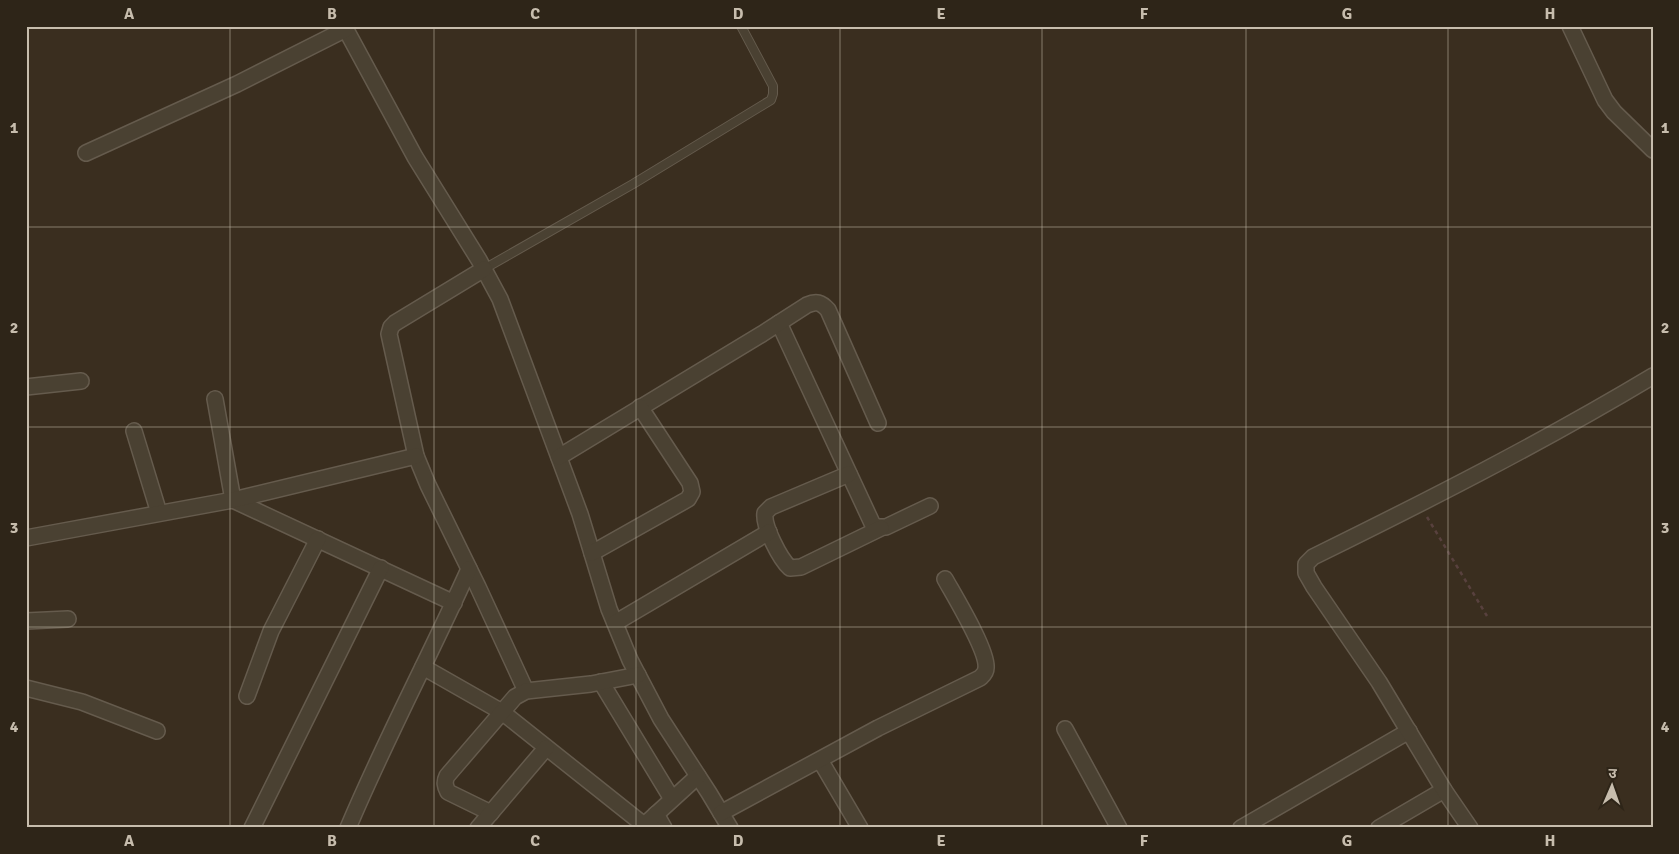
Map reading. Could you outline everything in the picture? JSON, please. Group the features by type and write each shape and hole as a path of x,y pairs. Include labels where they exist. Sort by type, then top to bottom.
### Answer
{"street":[{"path":"1570,26 1605,100 1614,112 1653,150"},
{"path":"86,154 237,84 345,27 416,157 484,269 500,299 580,514 615,623 630,660 661,719 730,828"},
{"path":"484,269 395,323 389,334 416,456 526,691"},
{"path":"559,457 779,324 807,305 815,302 828,310 878,423"},
{"path":"779,324 872,523 876,527 881,528"},
{"path":"1470,828 1444,790 1379,682 1314,587 1305,569 1308,561 1586,416 1653,376"},
{"path":"26,387 80,381"},
{"path":"216,398 233,500"},
{"path":"592,553 688,499 692,492 690,483 640,407"},
{"path":"134,431 159,513"},
{"path":"26,538 233,500 416,456"},
{"path":"849,474 768,509 764,518 769,532 790,568 801,567 930,506"},
{"path":"233,500 454,603"},
{"path":"615,623 769,532"},
{"path":"247,696 271,631 318,540"},
{"path":"252,828 381,568"},
{"path":"351,826 383,750 469,569"},
{"path":"721,814 878,728 985,674 984,652 945,579"},
{"path":"26,621 68,618"},
{"path":"423,667 502,712 642,826 698,776"},
{"path":"491,813 448,792 445,780 446,776 514,697 526,691 601,682 638,675"},
{"path":"601,682 672,799"},
{"path":"26,688 82,702 157,730"},
{"path":"1065,729 1117,827"},
{"path":"1241,828 1409,731"},
{"path":"478,828 546,748"},
{"path":"820,760 860,828"},
{"path":"1379,828 1444,790"},
{"path":"656,814 664,828"}],"lane":[{"path":"484,269 632,184 771,100 773,86 741,26"}],"path":[{"path":"1420,504 1487,616"}]}
